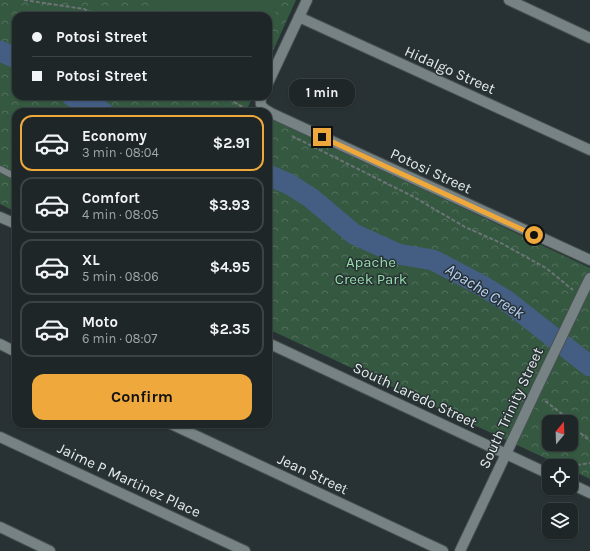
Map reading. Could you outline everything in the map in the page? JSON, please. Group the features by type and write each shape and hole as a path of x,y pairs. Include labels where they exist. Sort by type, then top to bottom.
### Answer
{"street":[{"path":"272,74 306,0"},
{"path":"509,0 590,38"},
{"name":"Hidalgo Street","path":"298,17 590,150"},
{"name":"Potosi Street","path":"272,113 590,260"},
{"path":"0,217 12,222"},
{"name":"South Trinity Street","path":"460,551 582,291 590,278"},
{"path":"0,344 12,350"},
{"name":"South Laredo Street","path":"272,345 542,471"},
{"name":"Jean Street","path":"180,428 443,551"},
{"name":"Jaime P Martinez Place","path":"0,437 245,551"},
{"path":"578,487 590,493"},
{"path":"0,528 50,551"}],"lane":[{"path":"0,169 12,175"}],"path":[{"path":"24,0 84,9 91,12"},
{"path":"230,100 236,104 259,105"},
{"path":"292,136 412,196 465,227 501,243 546,268 582,291"},
{"path":"545,401 570,420 578,431 590,441"},
{"path":"578,465 590,463"}],"green space":[{"path":"0,0 296,0 272,53 272,12 12,12 12,100 251,100 248,107 250,108 12,108 12,210 0,204"},
{"path":"147,0 281,0 272,19 272,12 172,12"},
{"name":"Apache Creek Park","path":"272,118 590,268 590,479 578,473 578,459 547,459 272,331"}],"waterway":[{"name":"Apache Creek","path":"0,51 12,56"},
{"name":"Apache Creek","path":"80,100 95,108"},
{"name":"Apache Creek","path":"272,177 289,184 311,198 354,234 398,254 433,260 481,285 507,301 590,366"}],"route":[{"path":"322,137 534,235"}]}
